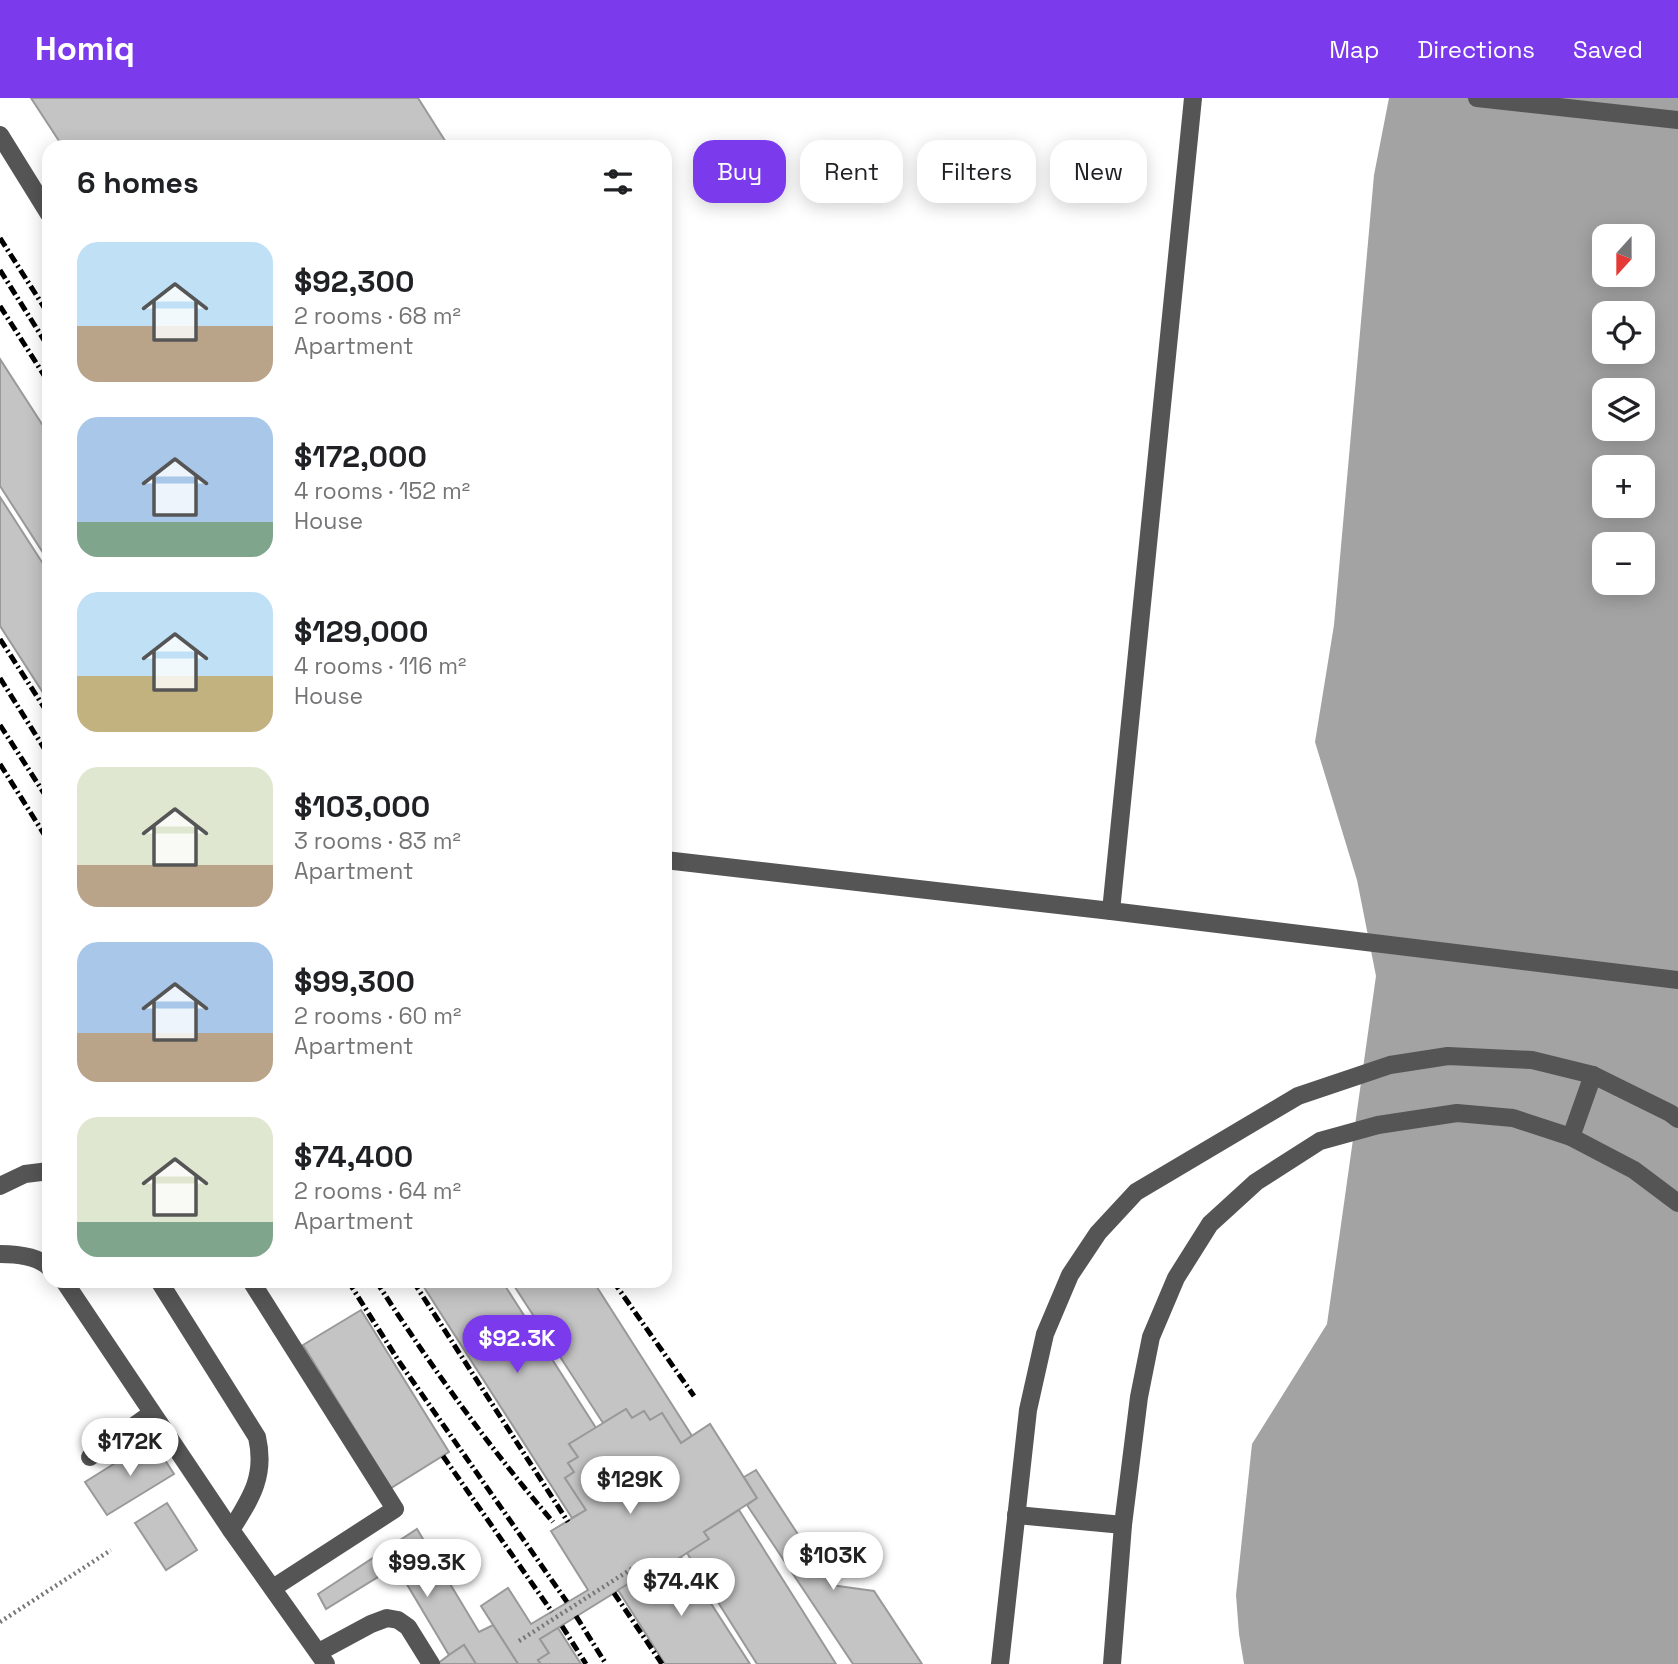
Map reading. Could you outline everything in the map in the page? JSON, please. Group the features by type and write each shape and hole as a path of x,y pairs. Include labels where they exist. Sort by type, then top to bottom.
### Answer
{"lane":[{"path":"1111,911 1193,98"},
{"path":"1476,98 1678,120"},
{"path":"0,135 42,203"},
{"path":"672,861 1678,980"},
{"path":"1000,1664 1028,1410 1045,1334 1070,1275 1098,1233 1136,1192 1298,1096 1390,1065 1448,1056 1532,1060 1593,1075 1678,1119"},
{"path":"1572,1137 1593,1075"},
{"path":"1112,1664 1123,1525 1139,1397 1152,1337 1176,1278 1210,1224 1256,1182 1320,1141 1378,1125 1457,1113 1513,1118 1572,1137 1634,1170 1678,1203"},
{"path":"0,1186 25,1174 42,1172"},
{"path":"0,1254 15,1254 42,1261"},
{"path":"69,1288 230,1530 323,1658 370,1624 387,1618 398,1620 408,1627 432,1664"},
{"path":"163,1288 257,1437 261,1453 260,1471 252,1497 230,1530"},
{"path":"255,1288 395,1509 273,1588"},
{"path":"90,1457 152,1413"},
{"path":"1016,1515 1123,1525"}],"path":[{"path":"0,1622 111,1550"},
{"path":"519,1641 634,1568"}],"shaded area":[{"path":"1389,98 1678,98 1678,1664 1244,1664 1236,1595 1252,1444 1327,1324 1376,976 1357,880 1315,742 1334,625 1374,175"}],"building":[{"path":"31,98 418,98 445,140 58,140"},
{"path":"0,359 42,424 42,551 0,486"},
{"path":"0,497 42,562 42,691 0,626"},
{"path":"424,1288 506,1288 596,1428 569,1444 578,1457 568,1463 574,1472 565,1478 586,1510 572,1518"},
{"path":"516,1288 597,1288 692,1436 681,1443 662,1413 650,1420 644,1411 632,1418 626,1409 603,1423"},
{"path":"361,1310 449,1452 391,1488 303,1345"},
{"path":"626,1409 632,1418 644,1411 650,1420 662,1413 681,1443 710,1424 757,1498 704,1532 709,1539 651,1576 648,1572 540,1639 549,1653 538,1660 541,1664 518,1664 481,1606 508,1588 531,1624 588,1590 551,1531 586,1510 565,1478 574,1472 568,1463 578,1457 569,1444"},
{"path":"152,1440 174,1474 107,1515 85,1482"},
{"path":"756,1470 831,1585 874,1591 922,1664 853,1664 747,1505 757,1498 744,1477"},
{"path":"167,1503 197,1550 166,1570 135,1523"},
{"path":"739,1510 836,1664 757,1664 687,1553 709,1539 704,1532"},
{"path":"417,1529 479,1632 493,1625 518,1664 476,1664 464,1645 449,1655 396,1566 326,1609 318,1594"},
{"path":"681,1557 750,1664 665,1664 618,1590 648,1572 651,1576"},
{"path":"558,1628 581,1664 541,1664 538,1660 549,1653 540,1639"},
{"path":"464,1645 476,1664 437,1664 449,1655"}],"railway":[{"path":"0,238 42,304"},
{"path":"0,270 42,337"},
{"path":"0,306 42,372"},
{"path":"0,639 42,704"},
{"path":"0,678 42,745"},
{"path":"0,725 42,790"},
{"path":"0,764 42,831"},
{"path":"352,1288 400,1363 567,1602"},
{"path":"381,1288 460,1404 553,1522"},
{"path":"418,1288 568,1522"},
{"path":"618,1288 694,1396"},
{"path":"443,1456 552,1612"},
{"path":"614,1593 662,1664"},
{"path":"576,1616 606,1664"},
{"path":"562,1626 586,1664"}]}
